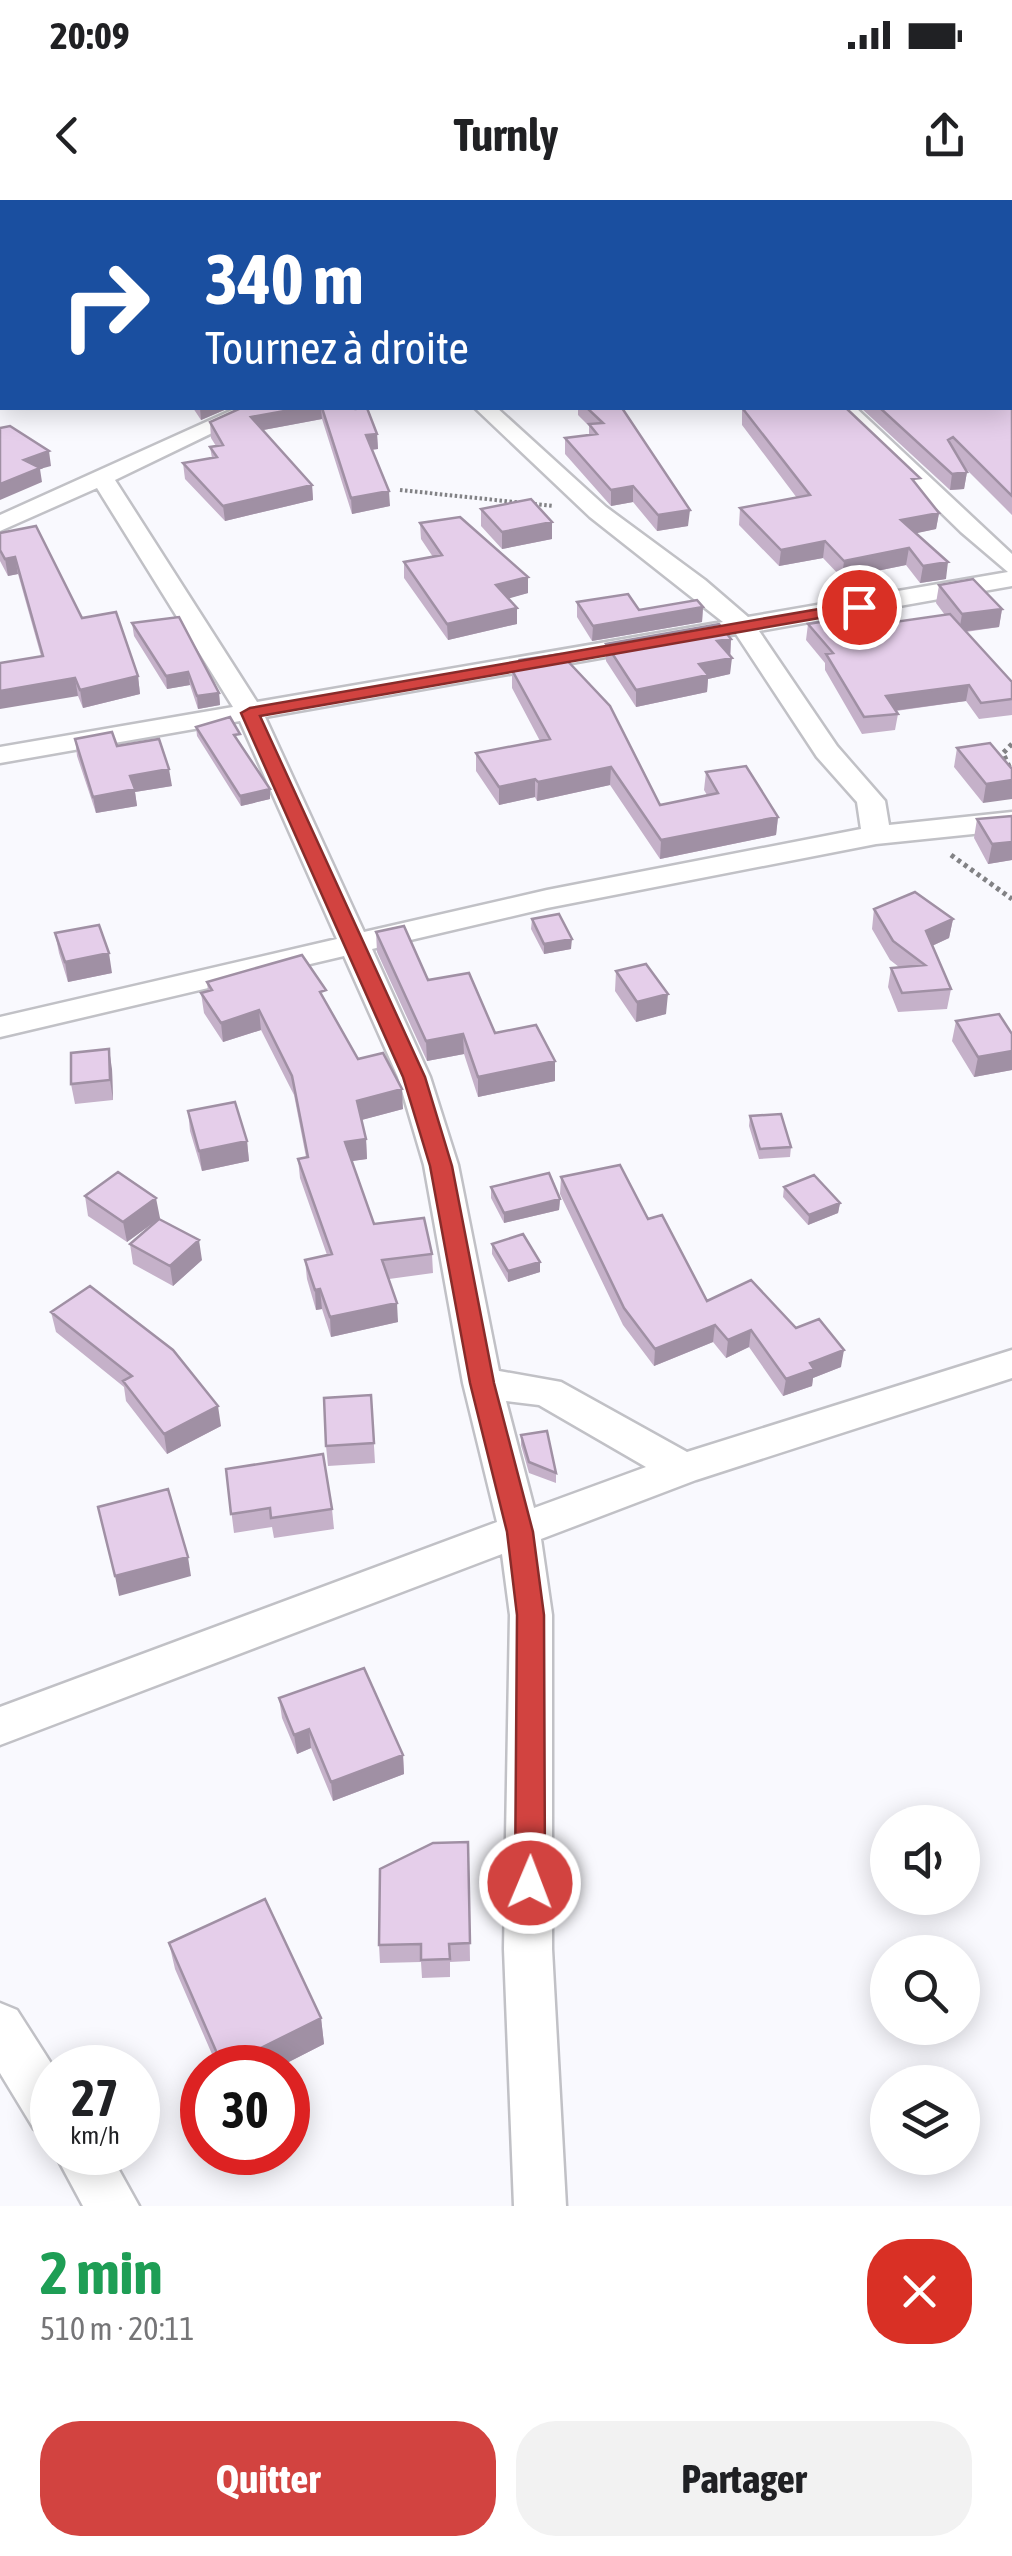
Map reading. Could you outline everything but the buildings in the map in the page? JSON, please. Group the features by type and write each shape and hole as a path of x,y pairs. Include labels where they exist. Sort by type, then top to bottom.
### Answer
{"street":[{"path":"0,524 249,410"},
{"path":"487,410 598,512 696,585 744,628 826,750 870,801 876,835"},
{"path":"846,410 902,458 955,518 1012,566"},
{"path":"101,476 170,579 250,713 414,1077 441,1166 482,1383 520,1532 530,1615 532,1784 528,1949 540,2206"},
{"path":"0,755 1012,579"},
{"path":"0,1027 547,899 876,835 1012,821"},
{"path":"0,1726 683,1469 1012,1364"},
{"path":"482,1383 547,1392 683,1469"},
{"path":"0,2027 30,2075"},
{"path":"93,2175 113,2206"}],"path":[{"path":"400,490 598,512"},
{"path":"1012,744 1004,752 1012,773"},
{"path":"938,851 954,856 1012,900"}],"route":[{"path":"530,1883 530,1615 520,1532 482,1383 441,1166 414,1077 250,713 859,607"}]}
